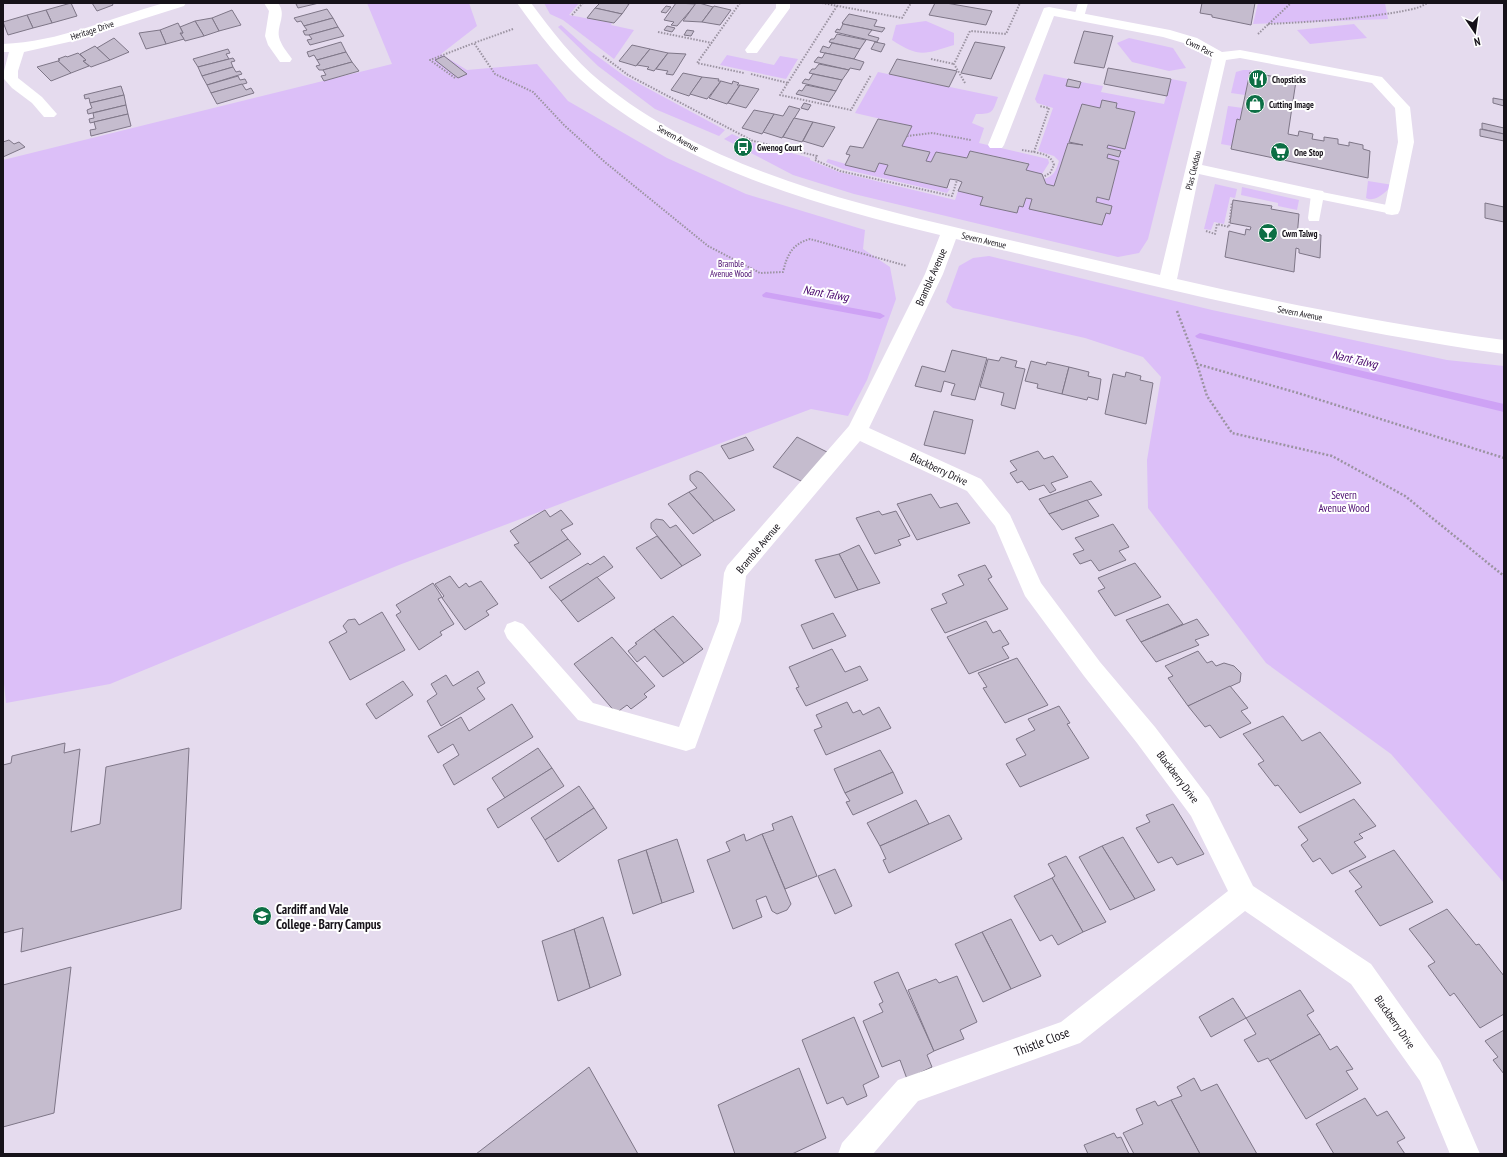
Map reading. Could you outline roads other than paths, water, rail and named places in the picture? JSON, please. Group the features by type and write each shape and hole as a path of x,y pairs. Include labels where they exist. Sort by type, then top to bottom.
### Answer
{"street":[{"name":"Heritage Drive","path":"3,48 18,47 66,38 179,3"},
{"path":"271,3 277,10 277,18 272,28 272,38 285,59"},
{"name":"Severn Avenue","path":"524,3 535,21 562,53 608,94 652,124 746,172 844,205 950,232 1167,283 1350,323 1432,337 1504,347"},
{"path":"752,50 783,8 782,3"},
{"name":"Cwm Parc","path":"996,145 1049,11 1081,10 1165,32 1192,41 1220,57 1240,54 1377,80 1402,107 1406,142 1392,210"},
{"path":"18,47 11,71 11,79 37,100 49,114"},
{"name":"Plas Cleddau","path":"1167,283 1178,225 1194,168 1220,57"},
{"path":"1194,168 1317,195"},
{"name":"Bramble Avenue","path":"515,631 586,712 686,740 730,621 735,573 857,431 934,274 950,232"},
{"name":"Blackberry Drive","path":"857,431 974,484 1002,521 1033,589 1092,669 1146,735 1200,807 1244,895 1361,974 1430,1071 1466,1154"},
{"name":"Thistle Close","path":"853,1154 908,1090 1070,1034 1244,895"}],"lane":[{"path":"1314,218 1317,195 1392,210"}],"waterway":[{"name":"Nant Talwg","path":"766,295 880,316"},
{"name":"Nant Talwg","path":"1200,336 1504,408"}],"place":[{"name":"Chopsticks","path":"1258,79"},
{"name":"Cutting Image","path":"1255,104"},
{"name":"Gwenog Court","path":"743,147"},
{"name":"One Stop","path":"1280,152"},
{"name":"Cwm Talwg","path":"1268,233"},
{"name":"Cardiff and Vale College - Barry Campus","path":"262,916"}],"park label":[{"name":"Bramble Avenue Wood","path":"731,268"},
{"name":"Severn Avenue Wood","path":"1344,501"}]}
